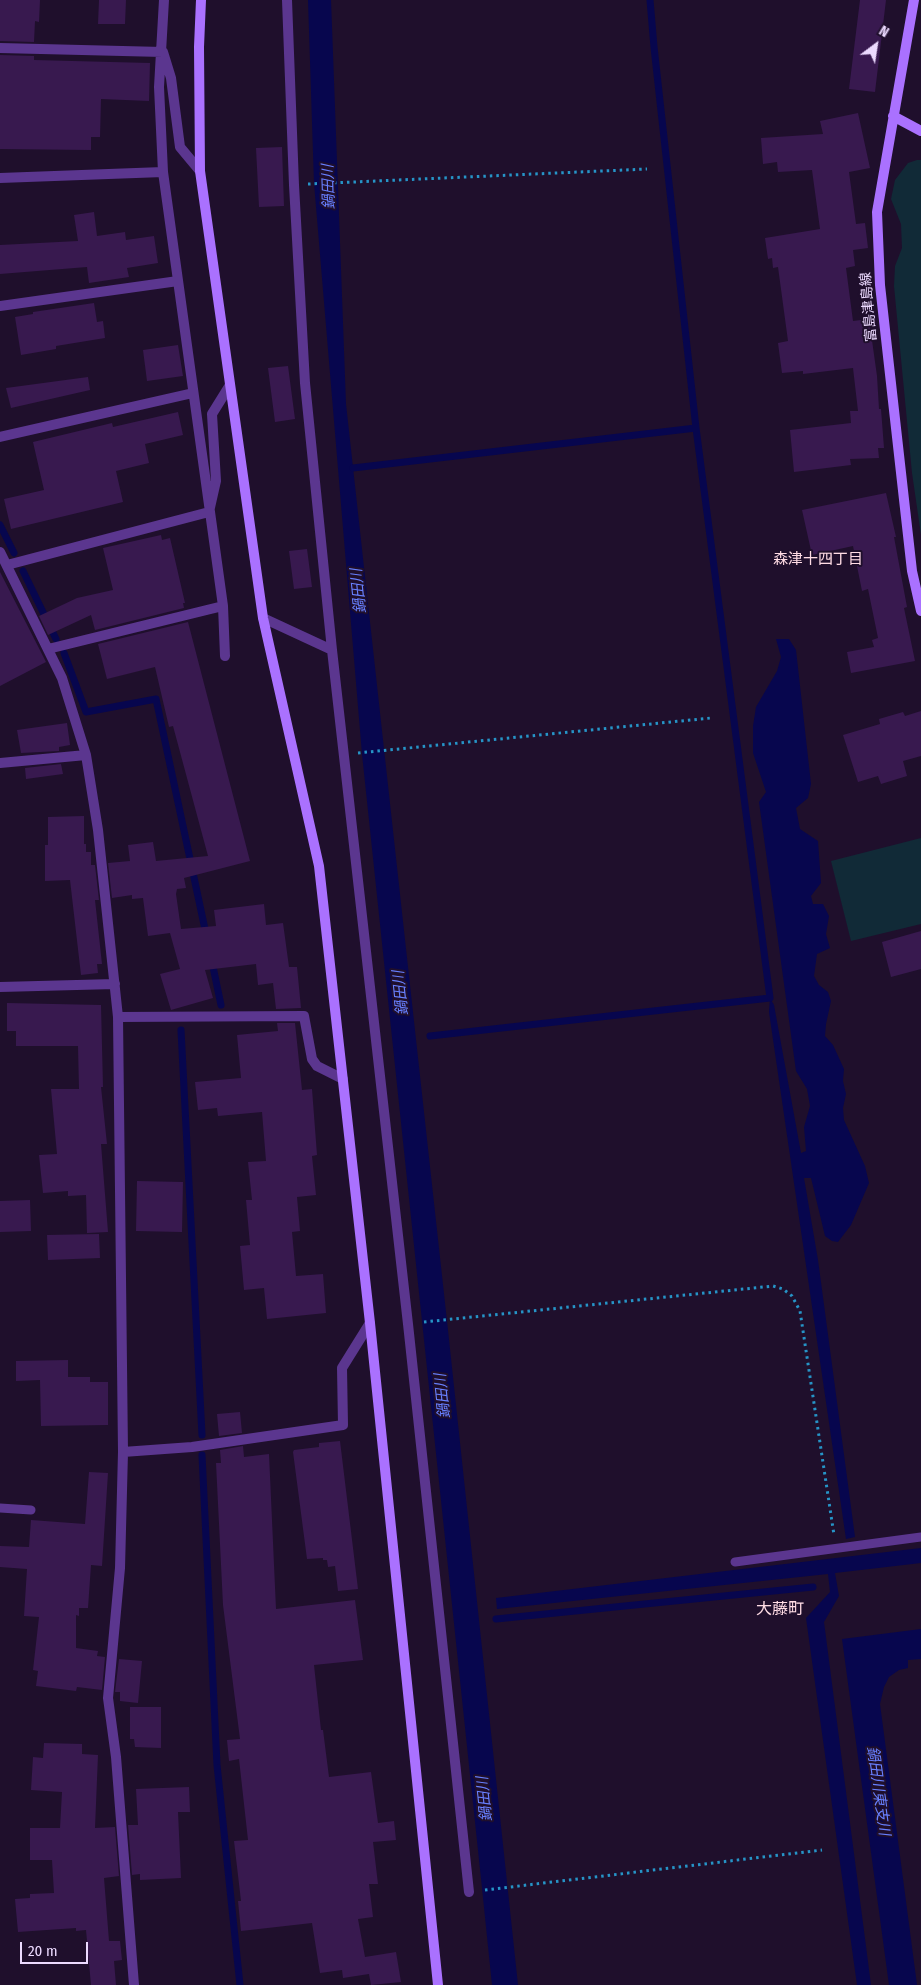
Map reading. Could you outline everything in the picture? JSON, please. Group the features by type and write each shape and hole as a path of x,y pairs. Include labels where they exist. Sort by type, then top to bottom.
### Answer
{"street":[{"path":"164,0 159,87 163,172 223,606 225,656"},
{"path":"201,0 199,47 200,171 263,618 319,866 370,1324 438,1985"},
{"path":"287,0 294,185 305,384 332,650 473,1892"},
{"name":"富島津島線","path":"914,0 877,212 880,285 912,571 921,612"},
{"path":"0,48 162,52"},
{"path":"162,52 171,78 180,147 200,171"},
{"path":"893,116 921,131"},
{"path":"0,178 163,172"},
{"path":"0,306 178,281"},
{"path":"210,512 216,481 212,414 230,385"},
{"path":"0,438 193,393"},
{"path":"7,565 210,512"},
{"path":"0,552 62,678 86,754 98,830 115,984 118,1017 123,1452 120,1568 108,1698 117,1767 134,1985"},
{"path":"912,571 921,582"},
{"path":"48,649 223,606"},
{"path":"263,618 332,650"},
{"path":"0,763 86,754"},
{"path":"0,987 115,984"},
{"path":"118,1017 304,1016 312,1059 317,1066 342,1079"},
{"path":"123,1452 192,1447 343,1425 342,1368 370,1324"}],"lane":[{"path":"0,1508 31,1510"},
{"path":"735,1562 921,1537"}],"path":[{"path":"305,184 647,169"},
{"path":"352,754 712,718"},
{"path":"423,1322 773,1286 782,1289 792,1296 800,1311 834,1535"},
{"path":"473,1892 822,1850"}],"shaded area":[{"path":"921,160 921,535 912,473 894,286 895,266 902,248 901,224 891,199 895,180 908,163"},
{"path":"921,838 921,924 851,941 831,861"}],"water":[{"name":"鍋田川","path":"308,0 331,0 346,404 518,1985 492,1985 362,754 314,183"},
{"path":"776,639 789,639 796,650 811,784 808,798 796,808 800,829 818,841 821,883 811,896 813,904 823,904 829,916 826,934 830,948 817,954 814,976 819,985 828,992 831,1001 825,1036 833,1045 844,1069 843,1081 846,1094 843,1108 844,1120 865,1166 869,1183 851,1225 838,1242 832,1241 825,1236 811,1178 804,1178 818,1260 855,1537 846,1539 769,1012 770,998 774,1005 801,1153 806,1151 804,1127 810,1106 807,1089 796,1071 759,802 766,792 753,753 753,726 756,707 777,671 781,657"},
{"path":"921,1548 921,1563 835,1573 839,1596 824,1622 871,1985 857,1985 806,1618 830,1592 828,1574 497,1609 496,1598"},
{"name":"鍋田川東支川","path":"921,1629 921,1659 908,1660 908,1668 899,1670 889,1677 884,1687 880,1704 917,1985 889,1985 842,1639"}],"building":[{"path":"0,0 40,0 39,22 35,21 34,42 0,41"},
{"path":"99,0 126,0 125,24 98,24"},
{"path":"860,0 886,0 875,92 849,89"},
{"path":"0,55 34,56 34,60 150,63 149,101 101,99 100,137 91,137 91,150 0,149"},
{"path":"858,113 870,168 849,172 856,224 865,223 868,248 853,250 855,266 846,268 853,321 869,319 877,376 879,409 881,409 884,448 878,448 879,458 850,459 851,465 794,472 790,430 851,423 850,411 858,411 853,368 803,374 803,371 782,373 778,343 788,341 778,267 773,268 772,258 768,259 765,238 820,229 812,170 778,172 777,162 763,164 761,138 823,134 820,121"},
{"path":"282,147 284,206 259,207 256,148"},
{"path":"94,212 97,236 125,232 126,240 154,236 158,263 127,268 129,277 89,283 87,267 0,274 0,245 78,241 74,215"},
{"path":"94,303 97,322 103,321 105,338 56,346 56,349 21,355 15,317 33,314 33,312"},
{"path":"178,345 183,376 147,381 143,350"},
{"path":"288,366 295,419 275,422 268,368"},
{"path":"88,377 90,390 11,408 6,388"},
{"path":"178,412 183,435 145,444 149,463 116,471 123,502 11,529 4,499 44,490 33,442 112,423 113,427"},
{"path":"886,493 896,537 894,537 907,607 904,608 915,661 851,673 847,652 874,647 872,640 878,638 868,589 862,591 853,546 812,555 802,510"},
{"path":"161,535 162,540 170,538 185,603 183,603 184,608 95,630 91,615 48,635 39,616 77,598 113,590 103,548"},
{"path":"307,549 312,587 294,589 289,551"},
{"path":"0,572 46,662 0,686"},
{"path":"188,622 250,861 184,878 186,888 177,889 176,894 181,929 216,926 214,910 264,904 266,925 283,923 289,967 297,967 301,1008 276,1009 273,983 258,985 256,964 205,970 213,998 171,1010 160,974 180,969 170,933 148,936 143,898 132,899 132,895 112,898 108,863 130,861 128,845 153,842 156,861 208,856 173,726 169,727 155,667 107,679 98,644"},
{"path":"921,711 921,756 903,761 907,776 881,784 878,776 858,782 843,735 880,724 879,719 903,712 905,716"},
{"path":"67,723 70,745 59,747 59,751 21,753 17,730"},
{"path":"61,764 63,774 26,779 25,768"},
{"path":"84,816 84,844 86,844 86,852 91,852 91,865 95,865 99,900 95,900 102,964 97,964 98,973 81,975 70,880 45,881 45,845 48,845 48,817"},
{"path":"921,931 921,969 891,977 882,942"},
{"path":"7,1003 101,1005 103,1087 101,1087 107,1144 101,1144 108,1232 87,1233 86,1195 68,1196 68,1191 43,1193 39,1155 57,1154 51,1089 79,1089 78,1046 16,1046 16,1031 7,1031"},
{"path":"277,1023 295,1023 302,1090 312,1089 317,1155 312,1156 316,1195 297,1197 300,1231 292,1232 296,1276 323,1274 326,1313 267,1319 264,1288 244,1290 240,1246 250,1245 246,1200 252,1200 248,1162 266,1161 262,1112 218,1116 217,1108 198,1110 195,1082 241,1078 237,1035 278,1031"},
{"path":"137,1181 183,1182 182,1232 136,1231"},
{"path":"30,1200 31,1231 0,1232 0,1201"},
{"path":"99,1234 100,1258 48,1260 47,1235"},
{"path":"68,1360 68,1377 90,1377 90,1382 108,1382 108,1425 41,1426 40,1380 16,1381 16,1361"},
{"path":"240,1412 242,1433 219,1436 217,1414"},
{"path":"340,1441 358,1589 338,1591 335,1566 328,1567 327,1560 323,1560 323,1558 307,1559 293,1452 294,1450 319,1447 319,1443"},
{"path":"243,1446 244,1457 269,1454 276,1609 355,1600 363,1660 314,1665 321,1730 323,1730 329,1777 371,1772 378,1823 394,1821 396,1840 373,1842 378,1884 369,1884 373,1917 358,1919 365,1957 396,1952 401,1982 371,1985 369,1974 343,1978 342,1970 320,1973 312,1923 241,1931 238,1901 241,1901 234,1841 248,1840 239,1759 229,1761 227,1740 240,1739 223,1605 216,1463 221,1463 220,1450"},
{"path":"89,1472 108,1473 102,1566 91,1565 88,1608 79,1608 79,1616 76,1615 76,1648 98,1651 97,1656 105,1657 102,1690 77,1687 76,1691 36,1686 38,1671 33,1670 39,1617 24,1616 27,1569 0,1567 0,1546 29,1547 31,1520 85,1524"},
{"path":"119,1659 142,1661 138,1703 120,1701 120,1692 115,1692"},
{"path":"130,1707 161,1707 161,1748 135,1747 134,1739 130,1739"},
{"path":"44,1743 82,1744 82,1754 98,1755 95,1828 115,1827 119,1876 104,1878 109,1941 120,1941 122,1960 114,1961 116,1985 91,1985 86,1930 76,1931 76,1928 18,1932 15,1899 30,1898 30,1894 54,1893 52,1860 30,1860 30,1828 60,1828 62,1792 31,1790 33,1757 43,1758"},
{"path":"189,1787 190,1812 178,1812 181,1878 140,1880 140,1874 132,1875 128,1825 138,1825 136,1789"}],"waterway":[{"path":"430,1036 770,998 696,428 650,0"},
{"path":"353,468 696,428"},
{"path":"0,525 14,553"},
{"path":"23,571 56,639"},
{"path":"64,653 86,712 156,699 206,934"},
{"path":"212,962 221,1005"},
{"path":"181,1030 202,1435"},
{"path":"202,1455 217,1765 240,1985"},
{"path":"496,1619 813,1587"}],"district":[{"name":"森津十四丁目","path":"818,560"},
{"name":"大藤町","path":"780,1610"}]}
